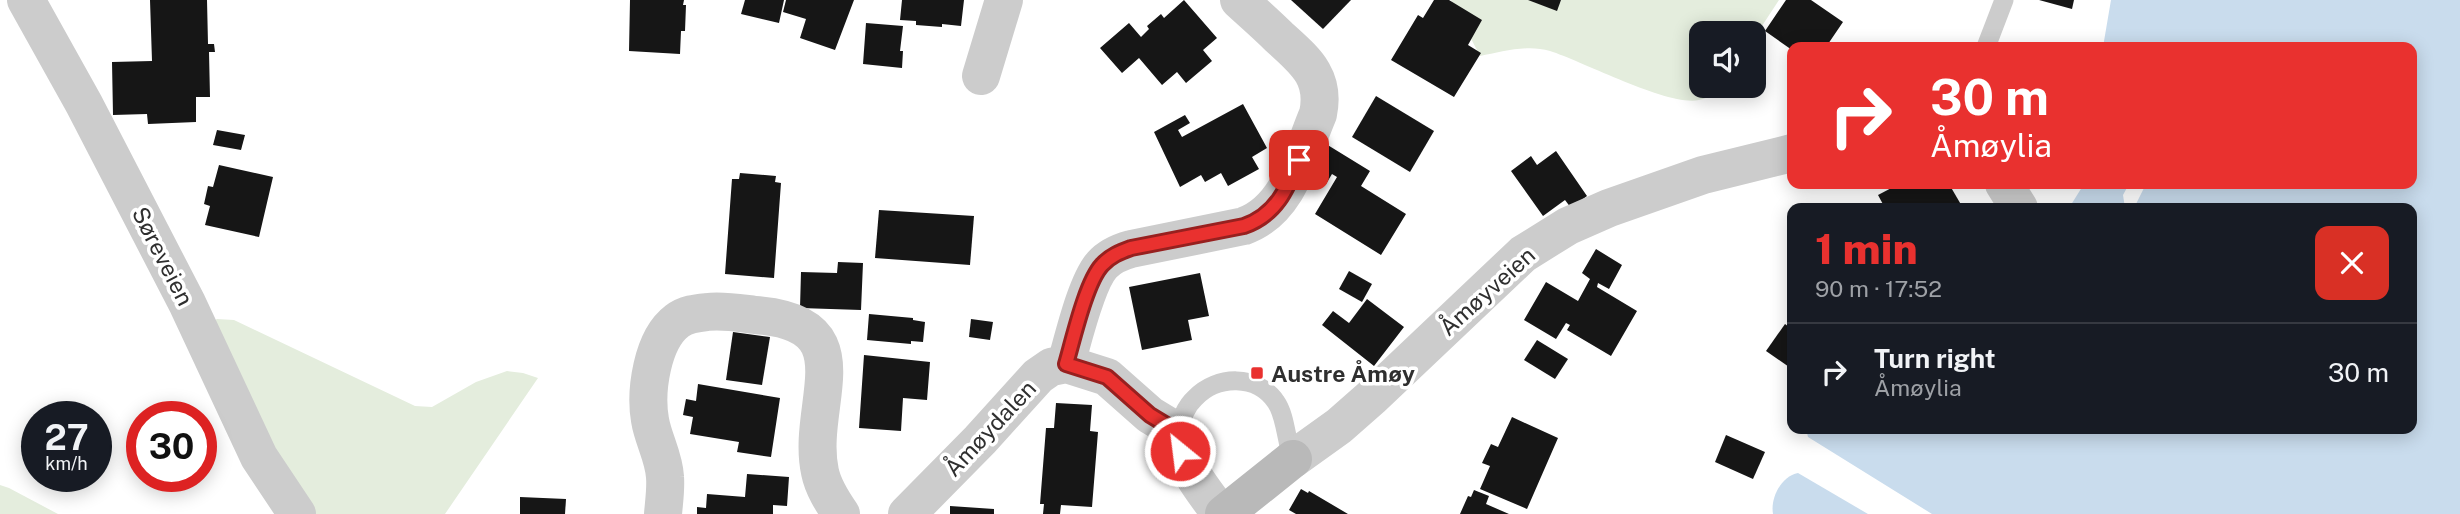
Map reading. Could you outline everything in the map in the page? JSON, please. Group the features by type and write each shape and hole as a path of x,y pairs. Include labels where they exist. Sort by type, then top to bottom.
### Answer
{"main road":[{"name":"Åmøyveien","path":"1223,514 1293,459"}],"street":[{"name":"Søreveien","path":"26,0 84,104 181,290 259,457 297,514"},
{"path":"981,76 1004,0"},
{"path":"1223,514 1196,482 1180,451 1178,432 1150,415 1107,377 1066,364 1094,277 1103,263 1131,248 1259,221 1275,208 1289,183 1318,114 1321,102 1318,83 1308,63 1239,0"},
{"name":"Åmøyveien","path":"1293,459 1339,426 1372,397 1523,254 1568,226 1609,208 1703,175 1787,154"},
{"path":"663,514 665,477 650,420 648,387 657,351 676,321 692,313 712,311 769,316 791,321 807,328 819,344 825,362 818,450 820,471 826,489 841,514"},
{"name":"Åmøydalen","path":"907,514 1038,376 1051,367 1066,364"}],"lane":[{"path":"1988,42 2004,0"},
{"path":"1178,432 1182,416 1195,398 1215,383 1238,380 1259,387 1276,402 1287,430 1286,442 1293,459"}],"green space":[{"path":"1451,0 1779,0 1765,21 1689,21 1689,98 1706,98 1699,100 1668,97 1541,49 1515,49 1480,56"},
{"path":"217,319 234,320 415,406 432,407 476,382 507,371 538,378 445,514 292,514 196,331"},
{"path":"0,485 9,488 58,514 0,514"}],"water":[{"path":"2111,0 2460,0 2460,514 1932,514 1808,437 1807,434 2417,434 2417,203 2136,203 2144,189 2417,189 2417,42 2104,42"},
{"path":"2081,189 2126,189 2123,195 2124,203 2072,203"},
{"path":"1798,473 1868,514 1773,514 1773,501 1778,488 1787,478"}],"building":[{"path":"150,0 207,0 208,44 214,44 215,52 209,52 210,97 196,97 196,122 148,124 147,114 113,115 112,62 152,61"},
{"path":"630,0 684,0 685,31 681,31 680,54 629,51"},
{"path":"745,0 784,0 779,23 741,14"},
{"path":"786,0 854,0 835,50 800,38 806,19 783,12"},
{"path":"902,0 964,0 961,26 916,25 916,21 900,20"},
{"path":"1184,0 1217,38 1203,50 1212,61 1186,83 1177,72 1162,85 1139,58 1122,73 1100,48 1129,23 1141,37 1149,29 1147,26 1161,14 1164,18"},
{"path":"1291,0 1351,0 1323,29"},
{"path":"1434,0 1449,0 1482,20 1468,45 1481,53 1454,97 1391,60 1418,15 1423,18"},
{"path":"1528,0 1561,0 1557,11"},
{"path":"1786,0 1811,0 1843,22 1829,42 1787,42 1787,46 1766,32"},
{"path":"2039,0 2074,0 2072,9"},
{"path":"866,23 903,26 900,51 903,51 902,68 863,64"},
{"path":"1376,96 1434,131 1410,172 1352,137"},
{"path":"1243,104 1267,148 1252,157 1259,169 1228,186 1221,173 1205,182 1201,175 1180,187 1154,132 1185,115 1190,123 1178,130 1182,137"},
{"path":"217,130 245,135 241,150 213,145"},
{"path":"1326,144 1370,171 1361,186 1406,214 1381,255 1315,214 1337,177 1332,174 1326,184 1308,173"},
{"path":"1556,151 1587,196 1571,208 1565,200 1543,216 1511,171 1531,156 1537,165"},
{"path":"219,165 273,177 259,237 205,225 210,206 204,204 208,186 213,187"},
{"path":"740,173 776,176 775,182 781,183 774,278 725,274 732,179 739,179"},
{"path":"1889,189 1952,189 1960,203 1882,203 1878,195"},
{"path":"879,210 974,216 970,265 875,258"},
{"path":"1596,249 1622,265 1609,289 1598,283 1597,287 1637,311 1611,356 1567,330 1570,325 1566,323 1556,339 1524,320 1546,282 1578,301 1590,279 1582,273"},
{"path":"838,262 863,263 861,310 800,308 801,272 837,273"},
{"path":"1349,271 1372,284 1362,302 1339,289"},
{"path":"1200,273 1209,316 1188,320 1192,340 1142,350 1129,287"},
{"path":"1367,299 1404,327 1374,366 1322,325 1333,311 1349,323"},
{"path":"869,314 913,318 925,322 923,342 911,341 911,344 867,340"},
{"path":"971,319 993,322 990,340 969,337"},
{"path":"1785,324 1787,325 1787,366 1766,351"},
{"path":"733,332 770,337 762,385 726,380"},
{"path":"1537,340 1568,359 1555,379 1524,360"},
{"path":"864,355 930,362 927,400 903,398 901,431 859,428"},
{"path":"698,384 780,398 771,457 737,452 739,442 690,434 693,417 683,415 686,399 696,401"},
{"path":"1056,403 1092,405 1090,431 1098,432 1092,507 1061,505 1060,514 1043,514 1044,504 1040,504 1046,428 1054,428"},
{"path":"1512,417 1558,438 1527,509 1480,489 1490,466 1482,463 1491,444 1498,447"},
{"path":"1726,435 1765,452 1753,479 1715,462"},
{"path":"747,474 789,477 787,506 773,505 773,514 697,514 697,507 706,508 707,494 745,497"},
{"path":"1301,489 1348,514 1296,514 1289,510"},
{"path":"1474,490 1489,496 1486,504 1509,514 1460,514 1468,496 1471,497"},
{"path":"520,497 566,499 565,514 520,514"},
{"path":"950,506 994,509 994,514 950,514"}],"place":[{"name":"Austre Åmøy","path":"1257,373"}],"route":[{"path":"1180,451 1178,432 1150,415 1107,377 1066,364 1094,277 1103,263 1131,248 1259,221 1275,208 1299,160"}]}
